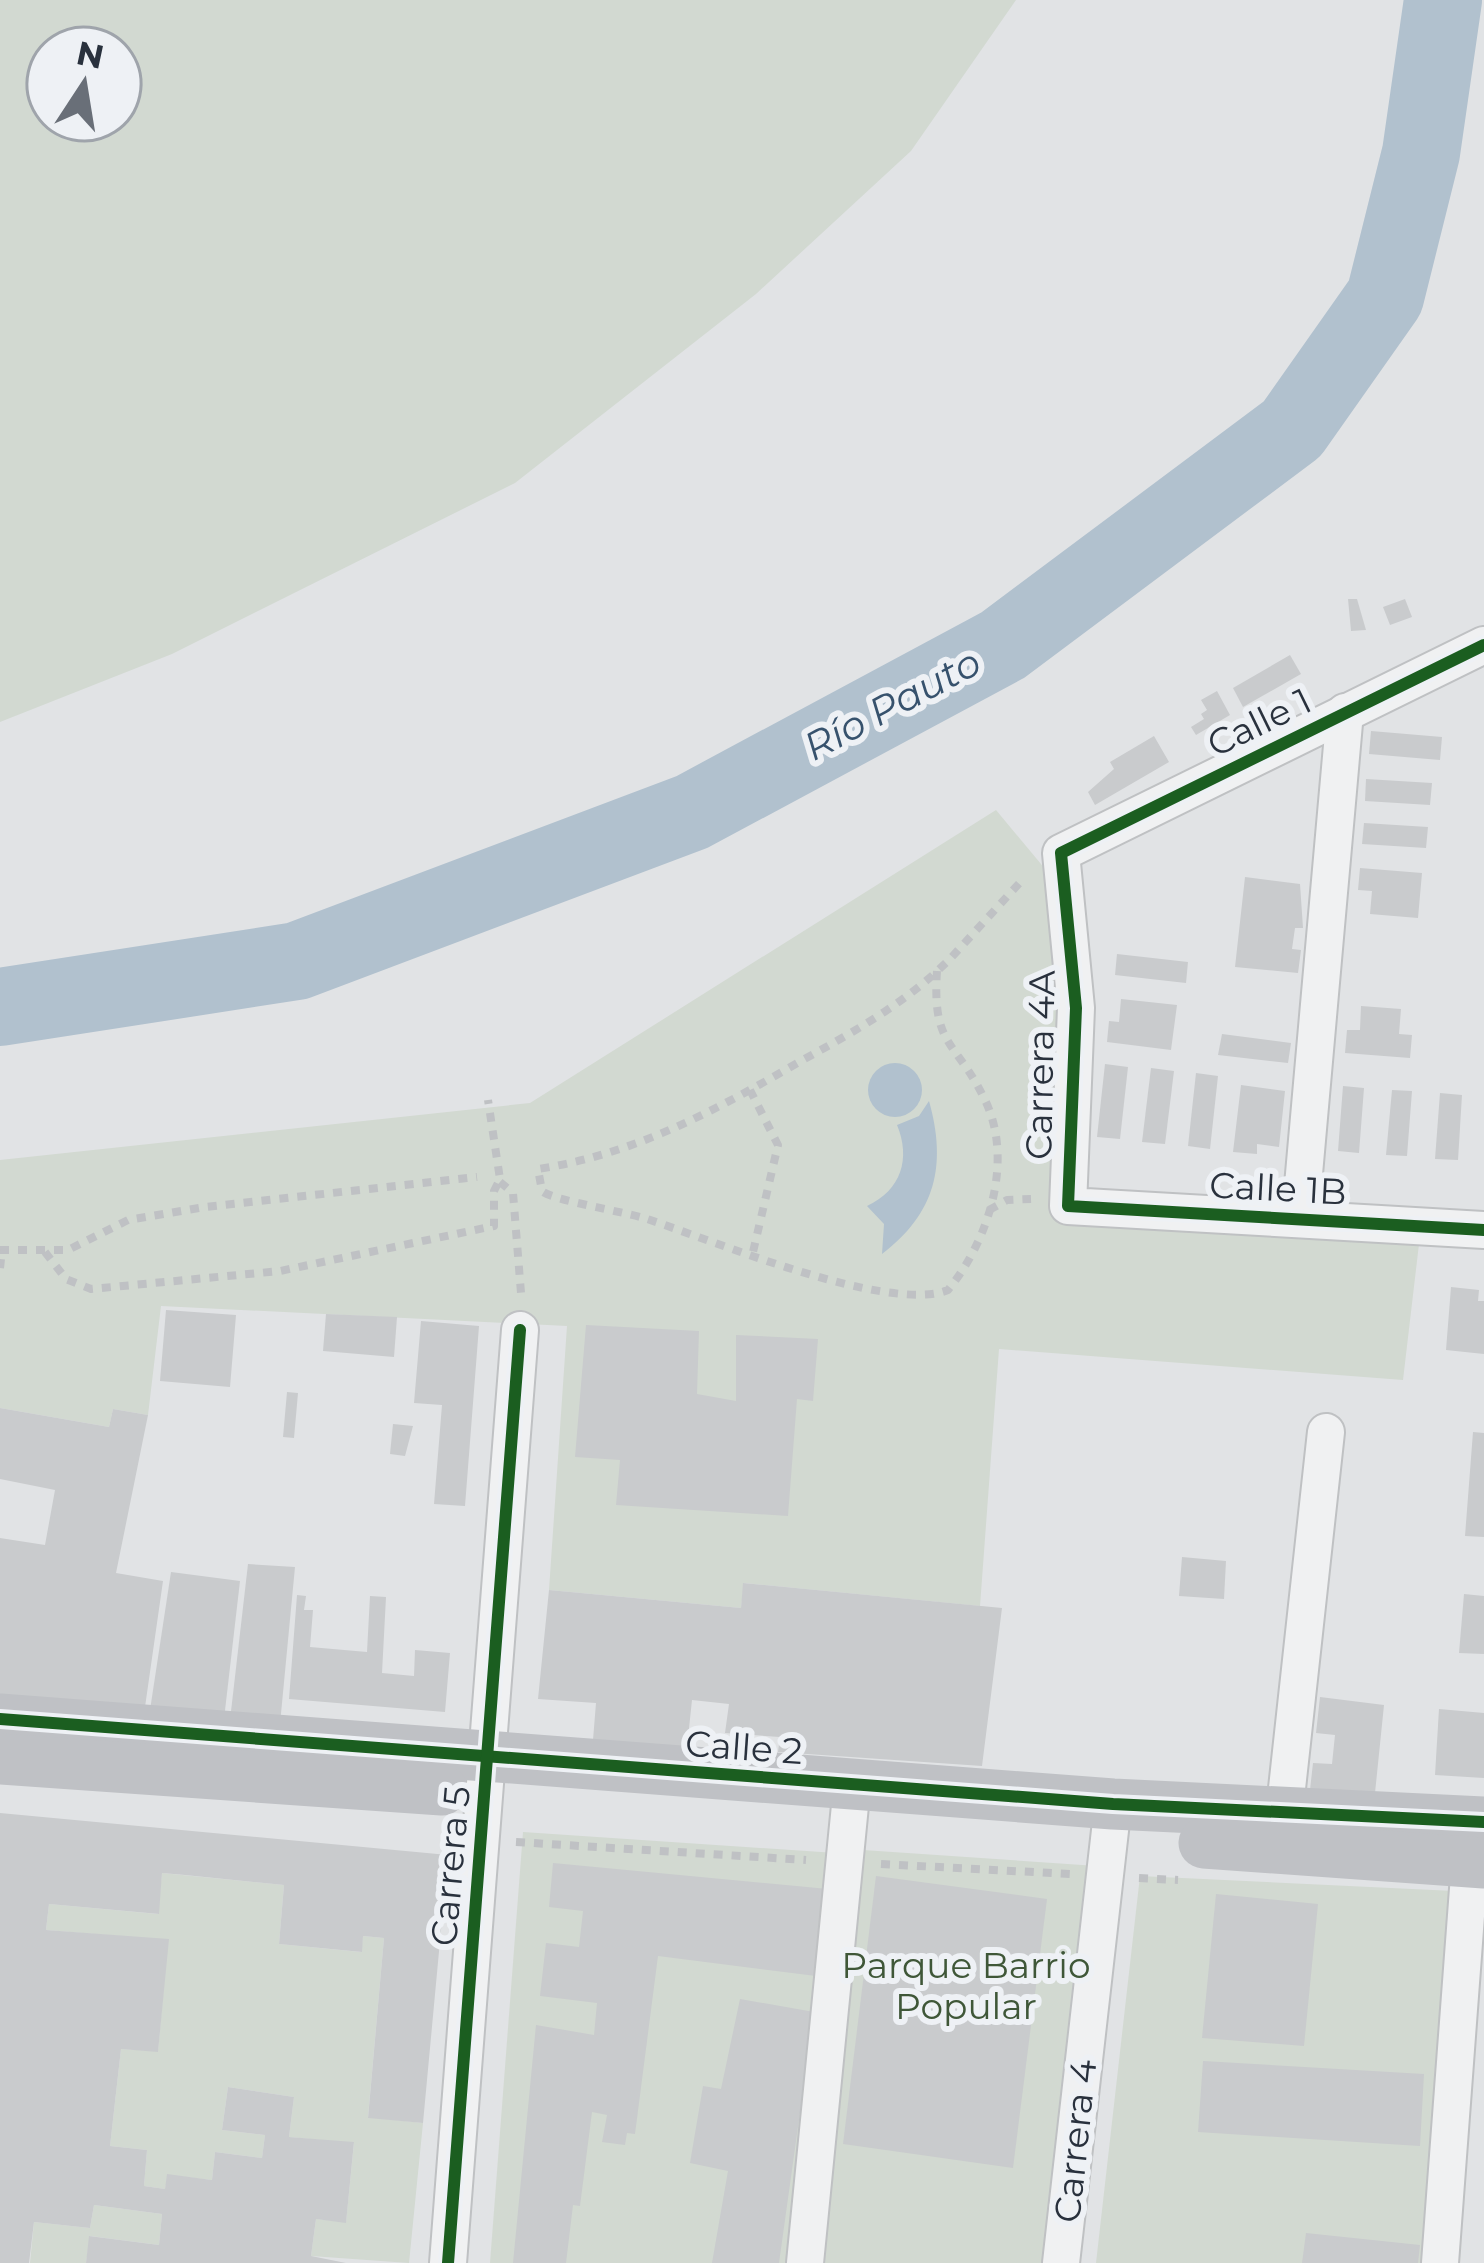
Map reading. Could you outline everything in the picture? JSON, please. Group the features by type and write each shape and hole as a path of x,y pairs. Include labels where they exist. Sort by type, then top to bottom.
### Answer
{"street":[{"name":"Calle 1","path":"1061,853 1484,646"},
{"path":"1300,1219 1346,712"},
{"name":"Carrera 4A","path":"1061,853 1076,1008 1068,1206"},
{"name":"Calle 1B","path":"1068,1206 1484,1230"},
{"name":"Carrera 5","path":"448,2263 520,1330"},
{"path":"1283,1831 1326,1432"},
{"name":"Calle 2","path":"0,1719 486,1797"},
{"name":"Calle 2","path":"0,1759 1109,1839 1283,1831 1479,1849"},
{"path":"805,2263 848,1822"},
{"name":"Carrera 4","path":"1060,2263 1109,1839"},
{"path":"1440,2263 1479,1849"}],"path":[{"path":"937,971 939,1029 984,1096 999,1155 993,1199 952,1287 926,1295 857,1287 593,1202 548,1197 538,1169 649,1142 878,1018 937,971 1024,878 1061,853"},
{"path":"750,1090 778,1145 752,1253"},
{"path":"488,1100 500,1182 513,1193 520,1240 520,1330"},
{"path":"0,1268 1,1250 68,1250 128,1220 205,1207 477,1178"},
{"path":"45,1252 66,1279 84,1289 280,1270 494,1226 494,1191 500,1182"},
{"path":"486,1797 1109,1839 1195,1881"}],"green space":[{"path":"0,0 1016,0 911,151 756,294 515,483 172,654 0,722"},
{"path":"996,810 1051,876 1068,1019 1057,1220 1419,1244 1403,1380 999,1349 980,1606 744,1583 741,1608 549,1590 567,1326 161,1306 148,1415 113,1409 109,1427 0,1408 0,1160 530,1103"},
{"path":"523,1832 836,1853 798,2263 490,2263"},
{"name":"Parque Barrio Popular","path":"863,1850 1097,1866 1051,2263 822,2263"},
{"path":"162,1873 284,1885 279,1944 361,1952 363,1936 384,1938 368,2117 423,2123 409,2263 311,2256 316,2219 346,2222 354,2143 289,2137 294,2097 228,2087 222,2130 265,2135 262,2158 215,2152 212,2180 168,2175 165,2189 144,2186 147,2150 110,2146 121,2049 158,2051 168,1940 46,1930 49,1904 158,1914"},
{"path":"1140,1876 1454,1891 1427,2263 1096,2263"},
{"path":"94,2205 162,2214 159,2245 90,2236 86,2263 30,2263 34,2222 90,2228"}],"water":[{"path":"895,1063 914,1071 922,1090 914,1109 895,1117 876,1109 868,1090 876,1071"},
{"path":"929,1101 937,1146 933,1186 915,1222 882,1254 884,1224 867,1206 888,1191 900,1172 903,1150 897,1125 919,1116"}],"building":[{"path":"1348,599 1357,599 1366,630 1351,631"},
{"path":"1405,599 1412,617 1390,625 1383,607"},
{"path":"1290,655 1301,674 1243,707 1233,688"},
{"path":"1217,691 1230,715 1196,735 1191,727 1204,719 1201,714 1207,710 1201,700"},
{"path":"1371,731 1442,737 1440,760 1369,754"},
{"path":"1154,736 1169,762 1095,805 1088,792 1114,769 1110,762"},
{"path":"1366,779 1432,783 1430,805 1365,801"},
{"path":"1364,823 1428,827 1426,848 1362,844"},
{"path":"1360,868 1422,873 1418,918 1370,914 1372,891 1358,890"},
{"path":"1245,877 1300,884 1303,928 1295,928 1292,949 1301,950 1298,973 1235,967"},
{"path":"1117,954 1188,962 1186,983 1115,975"},
{"path":"1121,999 1177,1005 1171,1050 1107,1042 1109,1021 1119,1022"},
{"path":"1361,1006 1401,1009 1399,1034 1412,1035 1410,1058 1345,1053 1347,1030 1360,1030"},
{"path":"1222,1034 1291,1043 1288,1063 1218,1055"},
{"path":"1105,1064 1128,1067 1120,1139 1097,1137"},
{"path":"1151,1068 1174,1071 1165,1144 1142,1142"},
{"path":"1196,1073 1218,1076 1210,1149 1188,1146"},
{"path":"1241,1085 1285,1091 1279,1147 1257,1144 1257,1154 1233,1152"},
{"path":"1343,1086 1364,1088 1359,1153 1338,1151"},
{"path":"1392,1090 1412,1091 1407,1156 1386,1155"},
{"path":"1440,1093 1462,1095 1458,1160 1435,1159"},
{"path":"1451,1287 1479,1290 1478,1301 1484,1301 1484,1354 1446,1350"},
{"path":"166,1310 236,1315 230,1387 160,1381"},
{"path":"326,1314 397,1317 394,1357 323,1351"},
{"path":"421,1321 479,1326 465,1506 434,1504 442,1405 414,1403"},
{"path":"586,1325 699,1331 697,1394 736,1401 736,1335 818,1339 813,1401 797,1399 788,1516 616,1505 620,1460 575,1457"},
{"path":"287,1392 298,1393 294,1438 283,1437"},
{"path":"0,1408 109,1427 113,1409 148,1415 116,1573 163,1581 144,1714 0,1695 0,1538 45,1545 55,1490 0,1479"},
{"path":"393,1424 413,1426 405,1456 390,1454"},
{"path":"1473,1432 1484,1433 1484,1537 1465,1536"},
{"path":"1182,1557 1226,1561 1224,1599 1179,1596"},
{"path":"248,1564 295,1567 280,1724 230,1720"},
{"path":"171,1572 240,1581 224,1719 150,1710"},
{"path":"743,1583 1002,1608 982,1766 778,1752 780,1737 725,1733 729,1704 692,1700 687,1747 593,1740 596,1703 538,1699 549,1590 741,1608"},
{"path":"1464,1594 1484,1596 1484,1654 1459,1653"},
{"path":"297,1595 306,1596 304,1610 313,1610 310,1647 367,1652 370,1596 386,1597 382,1673 414,1676 415,1650 450,1653 445,1712 289,1699"},
{"path":"1320,1697 1384,1705 1375,1793 1310,1790 1313,1763 1332,1764 1335,1735 1316,1733"},
{"path":"1439,1709 1484,1713 1484,1778 1435,1775"},
{"path":"0,1813 448,1855 423,2123 368,2118 384,1938 363,1936 362,1952 279,1944 284,1885 162,1873 159,1914 49,1904 46,1930 169,1939 158,2052 121,2049 110,2146 147,2150 144,2186 165,2189 167,2174 212,2180 215,2152 262,2158 265,2135 222,2130 228,2087 294,2097 289,2137 354,2142 346,2223 316,2219 311,2256 346,2263 86,2263 89,2236 159,2245 162,2214 94,2205 90,2228 34,2222 29,2263 0,2263"},
{"path":"553,1863 828,1889 816,1976 658,1956 635,2134 627,2133 625,2145 602,2142 607,2115 592,2112 580,2206 573,2205 566,2263 513,2263 536,2025 594,2035 597,2003 540,1996 546,1943 579,1947 583,1911 549,1907"},
{"path":"876,1876 1047,1899 1013,2168 843,2144"},
{"path":"1216,1894 1318,1904 1304,2046 1202,2038"},
{"path":"740,1999 814,2012 779,2263 712,2263 728,2171 690,2163 703,2086 721,2089"},
{"path":"1203,2061 1424,2074 1420,2146 1198,2132"},
{"path":"1306,2233 1420,2245 1418,2263 1302,2263"}],"waterway":[{"name":"Río Pauto","path":"0,1007 297,961 692,812 1003,645 1292,429 1385,297 1421,153 1443,0"}],"cycle path":[{"path":"1484,645 1061,853 1076,1008 1068,1206 1484,1230"},
{"path":"448,2263 520,1330"},
{"path":"0,1719 1113,1804 1484,1822"}]}
